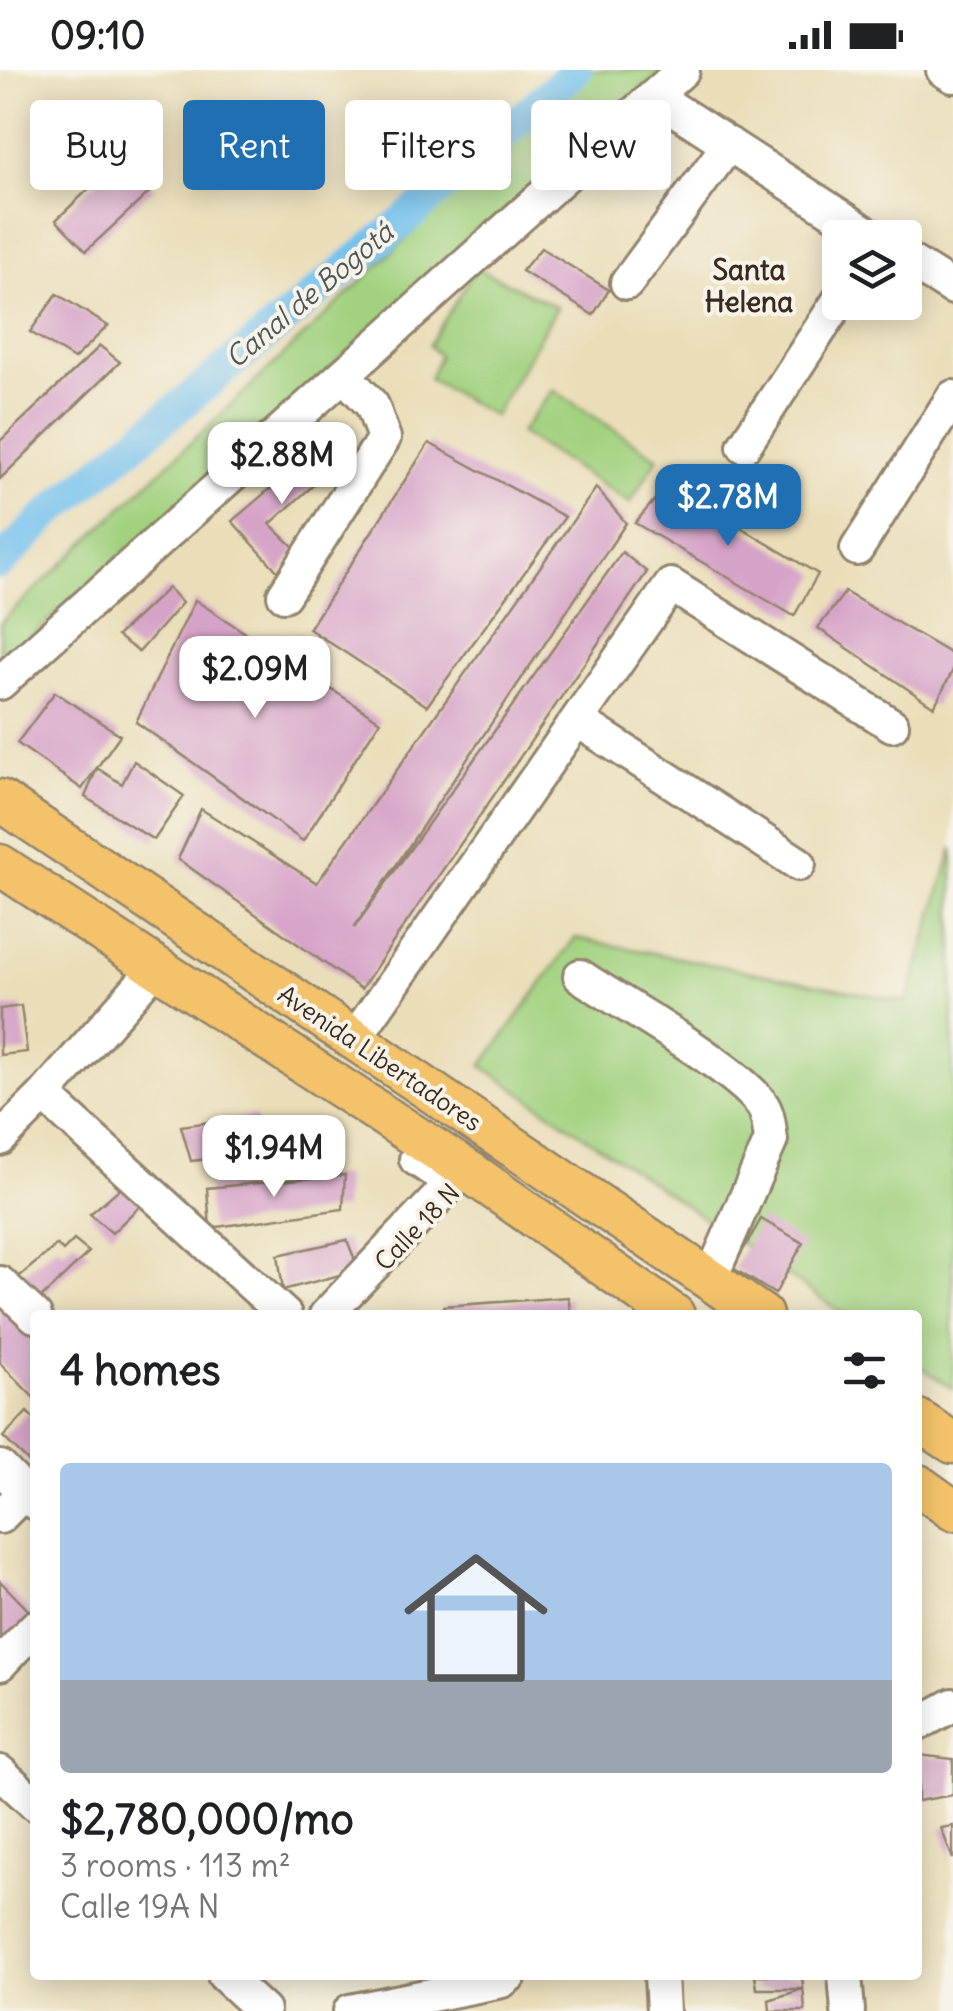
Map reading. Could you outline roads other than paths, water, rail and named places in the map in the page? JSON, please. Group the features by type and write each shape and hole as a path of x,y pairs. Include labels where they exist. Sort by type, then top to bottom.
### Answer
{"main road":[{"name":"Avenida Libertadores","path":"0,800 755,1310"},
{"name":"Avenida Libertadores","path":"0,865 152,972 470,1172 667,1310"},
{"path":"922,1423 953,1443"},
{"path":"922,1489 953,1510"}],"street":[{"path":"0,682 683,70"},
{"path":"943,70 953,76"},
{"path":"654,96 846,220"},
{"path":"626,283 728,144"},
{"path":"922,269 953,288"},
{"path":"744,446 826,320"},
{"path":"284,595 384,438 372,405 344,375"},
{"path":"857,549 953,397"},
{"path":"353,1041 671,585 892,726"},
{"path":"577,720 799,864"},
{"path":"0,1139 44,1096 152,972 452,1184 346,1310"},
{"path":"580,976 720,1068 761,1102 769,1119 771,1140 710,1280"},
{"path":"44,1096 279,1310"},
{"name":"Calle 18 N","path":"346,1310 499,1137"},
{"path":"0,1283 30,1311"},
{"path":"0,1467 30,1498 0,1516"},
{"path":"0,1655 30,1624"},
{"path":"0,1664 30,1632"},
{"path":"922,1722 953,1705"},
{"path":"0,1772 30,1799"},
{"path":"230,1980 264,2011"},
{"path":"661,1980 664,2011"},
{"path":"845,1980 848,2011"},
{"path":"350,2011 503,1985"}],"waterway":[{"name":"Canal de Bogotá","path":"0,563 49,514 405,220 576,70"}],"district":[{"name":"Santa Helena","path":"749,286"}]}
